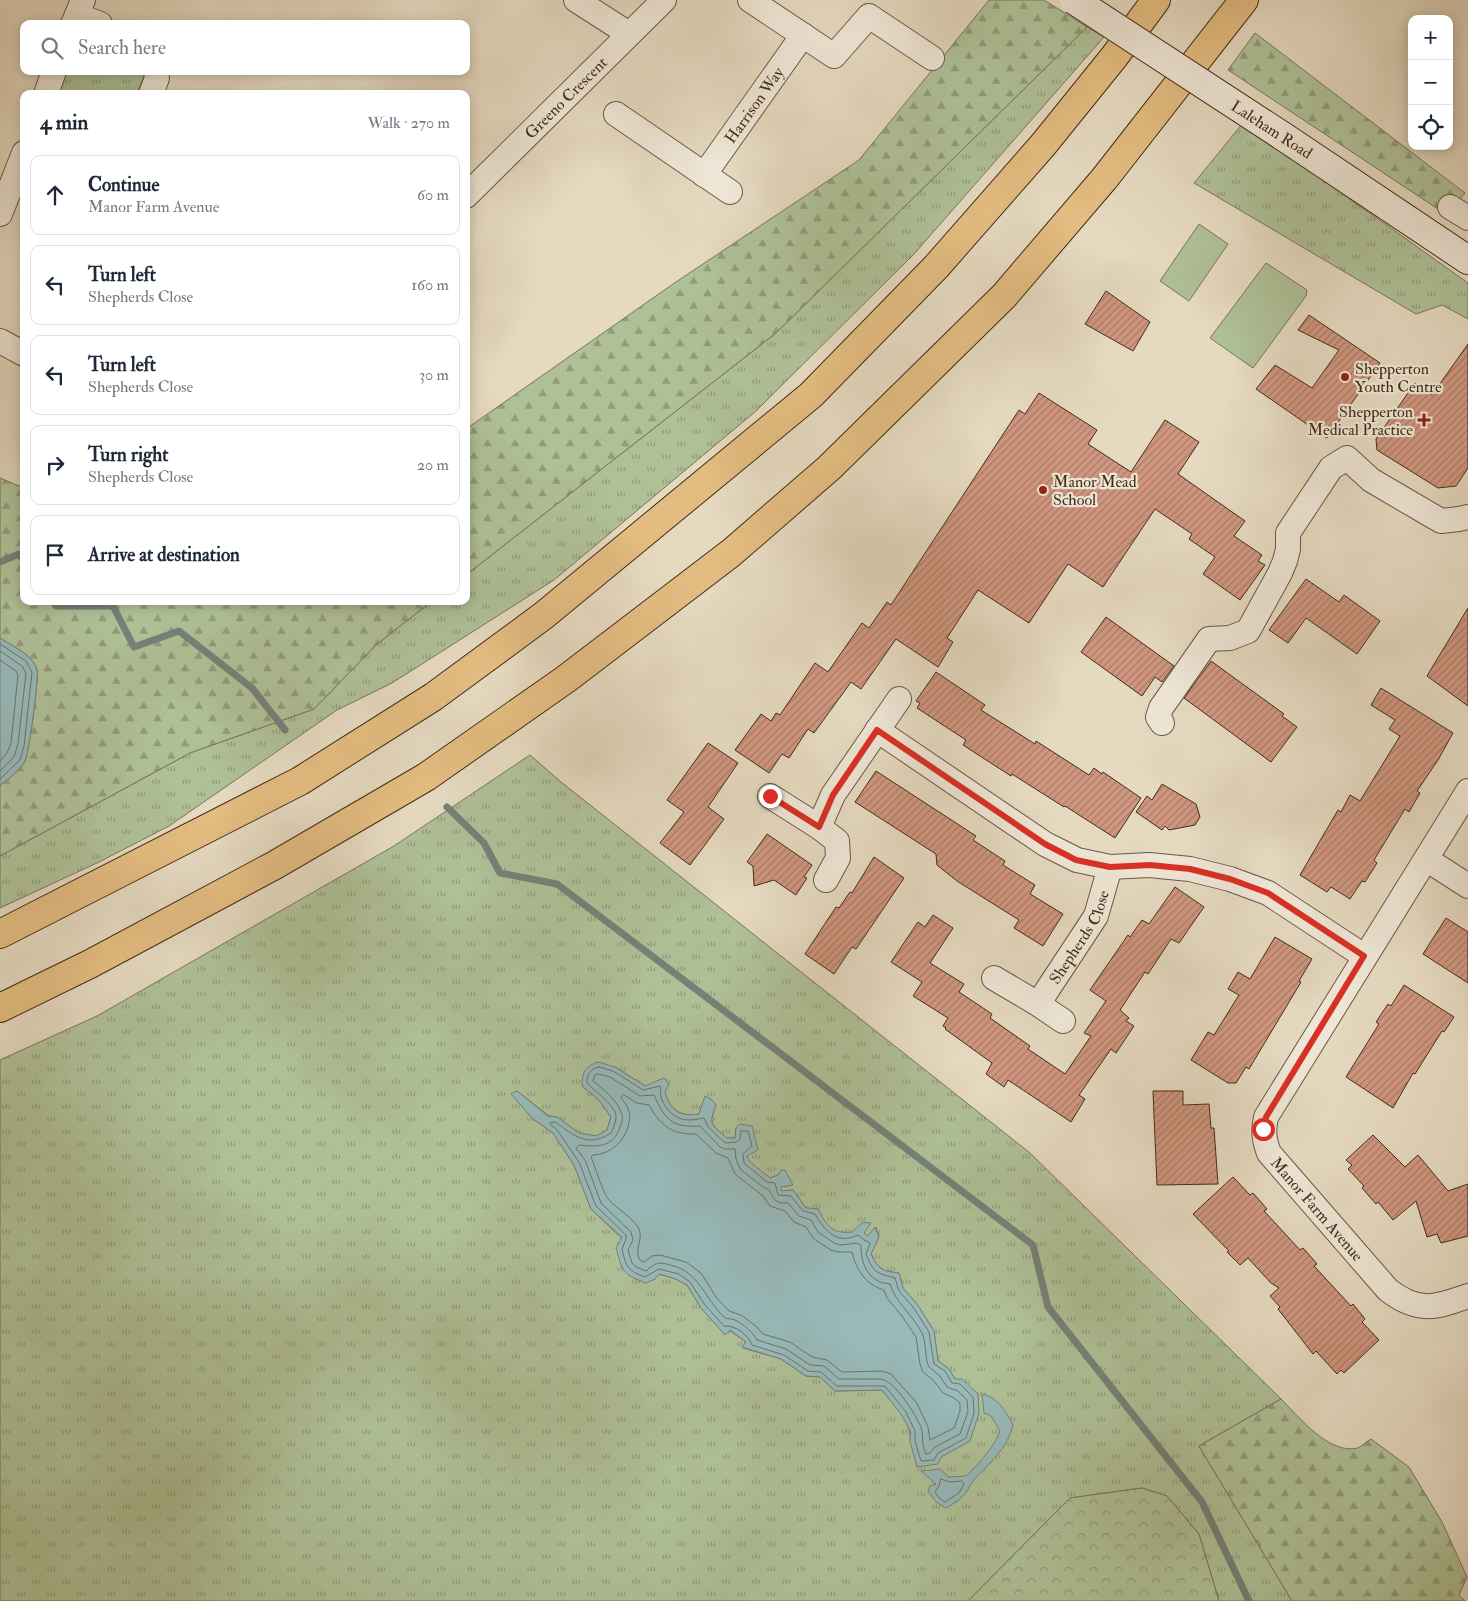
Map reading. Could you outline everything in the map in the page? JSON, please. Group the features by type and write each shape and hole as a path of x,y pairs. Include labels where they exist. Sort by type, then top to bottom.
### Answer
{"highway":[{"path":"0,934 300,781 433,697 551,609 811,395 936,267 1018,174 1114,57 1156,0"},
{"path":"0,1008 90,964 275,865 426,777 566,679 731,553 829,468 1004,296 1104,178 1244,0"}],"main road":[{"name":"Laleham Road","path":"1074,0 1282,135 1468,260"}],"street":[{"path":"576,0 628,34"},
{"name":"Greeno Crescent","path":"470,192 664,0"},
{"path":"750,0 834,56 869,16 932,58"},
{"path":"78,13 92,20"},
{"name":"Harrison Way","path":"704,175 803,35"},
{"path":"47,90 53,75"},
{"path":"152,90 157,75"},
{"path":"616,114 730,192"},
{"path":"0,214 20,163"},
{"path":"0,341 20,352"},
{"path":"1162,723 1158,717 1160,708 1209,639 1230,638 1248,631 1285,561 1288,549 1288,533 1339,463 1441,521 1468,517"},
{"path":"819,827 833,795 899,700"},
{"name":"Shepherds Close","path":"877,730 1045,844 1076,860 1110,867 1150,865 1190,869 1230,879 1268,893 1364,956"},
{"name":"Manor Farm Avenue","path":"1468,790 1266,1117 1263,1129 1264,1141 1269,1153 1388,1290 1401,1300 1415,1305 1431,1307 1468,1296"},
{"path":"770,796 819,827 837,841 838,858 826,880"},
{"path":"1426,859 1468,886"},
{"name":"Shepherds Close","path":"1038,1004 1096,916 1110,867"},
{"path":"994,978 1063,1021"}],"green space":[{"path":"989,0 1044,0 1087,27 776,333 470,572 470,426 673,284 859,160"},
{"path":"1087,27 1104,37 914,254 756,411 554,580 392,683 337,710 169,826 99,862 0,908 0,856 190,753 314,709 376,645 427,605 470,605 470,572 776,333"},
{"path":"1255,33 1465,193 1457,203 1438,209 1228,70"},
{"path":"59,75 144,75 139,90 54,90"},
{"path":"1243,123 1468,283 1468,319 1442,305 1416,314 1194,183"},
{"path":"1199,224 1228,244 1189,301 1160,281"},
{"path":"1266,263 1307,290 1306,296 1253,368 1210,338"},
{"path":"0,478 20,486 20,605 427,605 376,645 314,709 190,753 0,856 0,785 20,768 27,755 35,700 37,670 31,660 21,651 0,638"},
{"path":"530,755 561,782 1030,1153 1281,1399 1199,1446 1292,1601 1219,1601 1199,1534 1167,1496 1142,1488 1070,1498 968,1601 0,1601 0,1060 97,1016 394,846","holes":["615,1067 645,1086 665,1092 673,1108 682,1113 699,1114 705,1097 716,1105 712,1117 715,1127 727,1138 735,1138 736,1128 748,1161 770,1178 778,1175 792,1185 780,1187 781,1192 793,1190 806,1208 818,1209 823,1221 831,1229 842,1233 863,1234 868,1237 876,1227 879,1237 871,1254 882,1269 899,1273 903,1288 917,1304 934,1331 938,1361 948,1368 955,1379 970,1441 940,1457 910,1441 910,1434 905,1420 897,1407 882,1390 835,1391 820,1377 806,1376 781,1359 743,1348 746,1342 729,1330 725,1334 701,1308 687,1285 676,1279 659,1274 591,1209 574,1165 553,1133 532,1118 512,1094 517,1091 549,1116 557,1117 579,1133 596,1136 607,1130 611,1117 599,1100 582,1086"]},
{"path":"1281,1399 1306,1425 1326,1441 1347,1449 1358,1448 1371,1439 1409,1467 1442,1522 1467,1577 1459,1595 1465,1601 1292,1601 1199,1446"},
{"path":"1142,1488 1167,1496 1199,1534 1219,1601 968,1601 1070,1498"}],"water":[{"path":"0,638 22,651 31,660 37,670 37,676 31,731 25,761 14,774 0,785"},
{"path":"598,1062 615,1067 645,1086 664,1078 669,1084 665,1092 667,1099 673,1108 682,1113 699,1114 705,1096 712,1100 716,1105 712,1124 727,1138 735,1138 736,1128 739,1124 752,1126 758,1150 747,1156 749,1161 770,1178 778,1175 781,1170 785,1170 793,1185 781,1187 781,1191 793,1190 806,1208 818,1209 827,1224 840,1232 852,1232 863,1222 871,1223 864,1233 868,1236 875,1227 879,1237 871,1254 874,1259 882,1269 899,1273 903,1288 917,1304 934,1331 938,1361 948,1368 955,1379 962,1379 978,1394 979,1413 970,1441 941,1457 938,1464 917,1467 910,1441 911,1432 901,1414 882,1390 835,1391 820,1377 806,1376 781,1359 742,1347 746,1342 730,1330 725,1335 701,1308 687,1285 676,1279 659,1274 655,1279 646,1283 632,1277 625,1271 616,1248 622,1237 591,1209 574,1165 553,1133 532,1118 511,1094 517,1091 548,1116 557,1117 579,1133 596,1136 607,1130 611,1117 599,1100 582,1086 587,1068"},
{"path":"982,1394 997,1401 1004,1410 1013,1424 1011,1433 1003,1448 973,1481 964,1495 946,1508 936,1502 928,1491 930,1486 936,1484 921,1471 940,1469 949,1477 966,1476 986,1455 1000,1431 991,1416 984,1413"}],"building":[{"path":"1106,291 1150,322 1133,351 1085,324"},
{"name":"Shepperton Youth Centre","path":"1309,315 1380,363 1327,438 1256,389 1275,365 1312,388 1339,350 1298,330"},
{"name":"Shepperton Medical Practice","path":"1468,344 1468,468 1456,486 1438,488 1377,450 1376,439 1415,383 1432,395"},
{"path":"1039,393 1097,430 1088,444 1131,472 1165,420 1199,442 1178,474 1245,521 1234,536 1262,555 1258,561 1265,565 1240,600 1203,574 1215,557 1189,539 1192,534 1155,509 1103,587 1068,564 1029,623 978,590 947,638 953,642 938,667 896,639 861,689 851,682 814,733 808,729 789,758 782,754 769,773 735,750 761,714 771,721 776,713 780,715 815,663 828,672 862,623 869,628 887,602 891,605 1019,410 1025,414"},
{"path":"1306,579 1339,602 1344,595 1380,621 1357,654 1306,618 1288,643 1269,630"},
{"path":"1468,608 1468,706 1427,676"},
{"path":"1106,617 1174,666 1162,682 1155,677 1142,696 1081,652"},
{"path":"1211,661 1284,714 1282,716 1297,727 1271,762 1184,698"},
{"path":"936,672 985,705 981,710 1035,744 1036,741 1089,775 1094,768 1102,774 1103,772 1141,798 1115,838 963,745 966,740 917,708 920,703 916,701"},
{"path":"1381,688 1453,733 1417,791 1420,793 1409,812 1405,809 1374,860 1377,863 1365,882 1362,881 1350,899 1331,887 1327,892 1300,875 1338,810 1341,812 1350,795 1360,801 1400,736 1389,729 1395,720 1371,705"},
{"path":"708,743 738,763 708,807 724,819 690,865 660,843 684,812 667,800"},
{"path":"876,771 976,836 973,840 1005,861 1003,865 1035,885 1030,894 1063,914 1043,946 1014,928 1019,920 957,881 937,865 936,854 855,802"},
{"path":"1162,784 1196,804 1200,817 1195,825 1169,830 1165,826 1162,830 1136,812 1147,796 1152,800"},
{"path":"767,834 812,865 804,877 807,878 796,895 774,880 754,886 753,866 747,862"},
{"path":"874,857 904,878 856,949 852,947 834,974 805,954 836,907 839,908 850,892 852,893"},
{"path":"1175,887 1204,907 1179,943 1171,939 1148,974 1145,972 1120,1010 1129,1018 1126,1021 1134,1026 1116,1053 1111,1049 1079,1095 1085,1099 1071,1122 1008,1080 1004,1087 986,1074 992,1063 945,1029 943,1026 948,1018 913,996 922,982 891,962 918,922 925,927 933,915 953,928 930,963 964,984 959,992 992,1014 990,1018 1030,1046 1028,1049 1065,1074 1091,1036 1084,1033 1106,1001 1090,990 1128,935 1130,937 1142,920 1149,924"},
{"path":"1446,918 1468,932 1468,983 1423,954"},
{"path":"1275,937 1312,959 1299,981 1301,982 1249,1069 1246,1067 1236,1083 1228,1083 1191,1060 1208,1032 1214,1035 1239,995 1228,989 1238,972 1250,979"},
{"path":"1404,985 1454,1017 1444,1032 1442,1031 1415,1074 1413,1073 1393,1108 1346,1077 1379,1024 1376,1022 1388,1004 1391,1006"},
{"path":"1153,1091 1183,1091 1183,1105 1209,1104 1211,1128 1214,1128 1218,1184 1157,1185"},
{"path":"1373,1135 1405,1167 1418,1155 1448,1191 1468,1184 1468,1236 1441,1243 1437,1234 1427,1237 1416,1201 1393,1220 1378,1202 1376,1204 1362,1188 1364,1186 1348,1169 1352,1165 1346,1160"},
{"path":"1233,1177 1250,1195 1253,1193 1267,1209 1264,1211 1300,1250 1303,1248 1317,1264 1314,1266 1351,1306 1353,1304 1365,1319 1362,1322 1379,1340 1344,1373 1341,1370 1337,1374 1316,1351 1313,1354 1278,1309 1280,1307 1270,1296 1279,1288 1271,1283 1248,1258 1240,1265 1193,1214"}],"waterway":[{"path":"0,562 19,554 20,555"},
{"path":"55,605 113,606 134,647 179,631 252,688 285,730"},
{"path":"447,807 484,843 500,873 557,884 1033,1245 1048,1307 1202,1502 1249,1601"}],"place":[{"name":"Shepperton Youth Centre","path":"1345,377"},
{"name":"Shepperton Medical Practice","path":"1424,420"},
{"name":"Manor Mead School","path":"1043,490"}],"route":[{"path":"770,796 819,827 833,795 877,730 1045,844 1076,860 1110,867 1150,865 1190,869 1230,879 1268,893 1364,956 1266,1117 1263,1129"}]}
